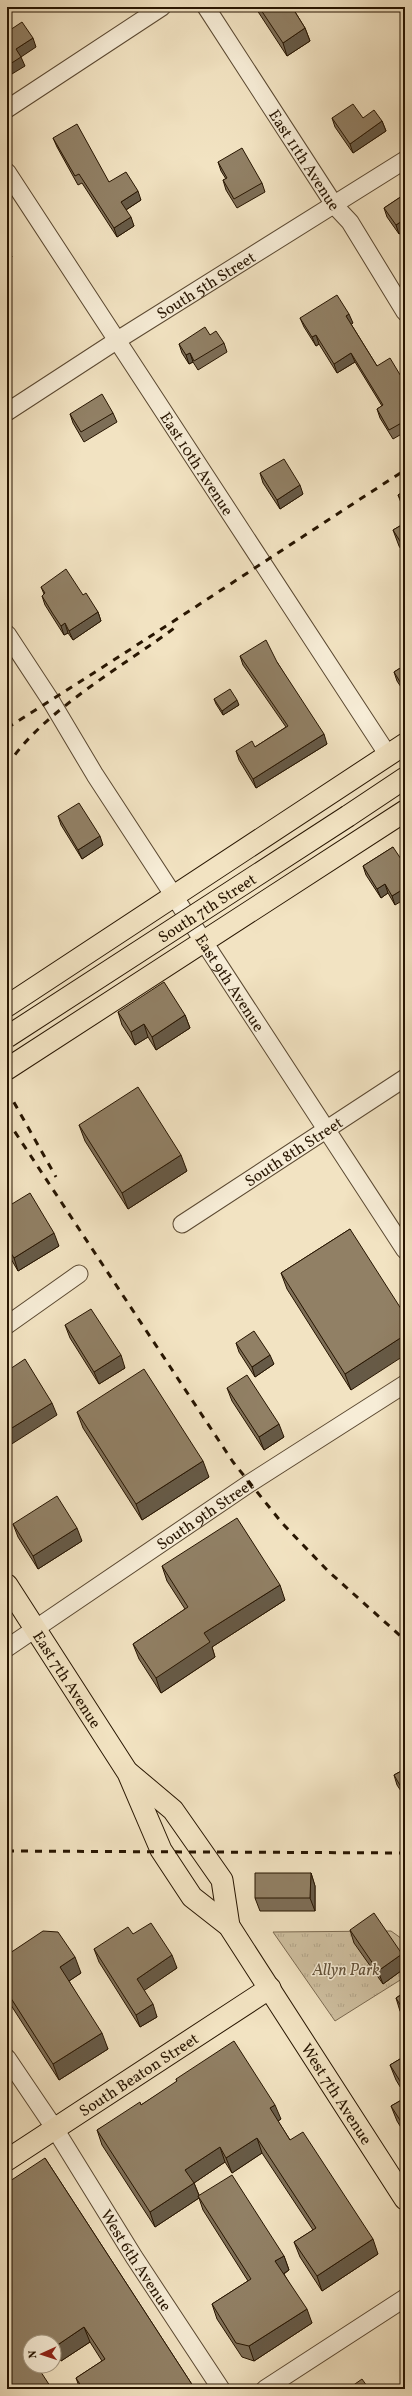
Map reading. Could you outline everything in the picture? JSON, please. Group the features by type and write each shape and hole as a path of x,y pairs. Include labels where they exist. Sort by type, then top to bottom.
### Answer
{"main road":[{"path":"7,1006 405,744"},
{"name":"South 7th Street","path":"7,1036 405,778"},
{"path":"7,1069 405,811"},
{"name":"East 7th Avenue","path":"7,1586 128,1773 161,1850 192,1897 229,1926 270,1988"},
{"name":"East 7th Avenue","path":"128,1773 173,1810 222,1880 229,1926"},
{"name":"South Beaton Street","path":"7,2160 270,1988"},
{"name":"West 7th Avenue","path":"270,1988 405,2199"}],"street":[{"path":"7,109 162,7"},
{"name":"East 11th Avenue","path":"206,7 335,206 350,222 405,312"},
{"name":"South 5th Street","path":"7,412 116,341 335,206 405,160"},
{"name":"East 10th Avenue","path":"7,172 116,341 388,755"},
{"name":"East 9th Avenue","path":"7,634 174,895 405,1250"},
{"name":"South 8th Street","path":"182,1224 326,1128 405,1078"},
{"path":"7,1325 79,1274"},
{"name":"South 9th Street","path":"7,1648 250,1483 405,1384"},
{"name":"West 6th Avenue","path":"7,2058 55,2129 134,2257 221,2389"},
{"path":"266,2389 405,2298"}],"green space":[{"name":"Allyn Park","path":"391,1931 405,1941 405,1977 335,2021 273,1932"}],"building":[{"path":"259,7 292,7 305,28 283,43"},
{"path":"22,22 33,38 16,49 21,57 7,66 7,32"},
{"path":"353,104 363,118 374,110 382,121 350,144 332,118"},
{"path":"77,124 109,182 126,172 138,191 121,202 131,217 114,228 79,174 75,176 53,138"},
{"path":"242,148 262,183 234,199 223,180 227,178 218,162"},
{"path":"405,194 405,219 396,225 384,208"},
{"path":"337,295 349,314 346,316 377,366 390,358 405,383 405,421 389,430 377,409 383,405 351,353 334,364 316,335 312,337 300,318"},
{"path":"205,327 210,335 216,331 224,343 194,361 190,353 186,355 179,344"},
{"path":"102,394 113,413 81,432 70,414"},
{"path":"284,459 300,485 277,500 260,473"},
{"path":"405,491 405,506 398,495"},
{"path":"405,523 405,549 393,530"},
{"path":"66,569 83,595 86,593 98,612 69,631 65,623 61,626 53,614 42,596 45,593 41,587"},
{"path":"266,640 277,662 324,734 253,779 236,751 252,741 255,747 288,726 240,656"},
{"path":"405,665 405,690 394,672"},
{"path":"230,689 237,700 222,711 214,699"},
{"path":"79,803 100,836 78,850 58,816"},
{"path":"393,847 405,865 405,871 401,874 405,879 405,888 392,896 385,884 377,889 363,866"},
{"path":"164,982 185,1015 152,1037 144,1024 131,1032 118,1012"},
{"path":"138,1087 181,1155 122,1193 79,1125"},
{"path":"30,1193 54,1233 14,1258 7,1247 7,1207"},
{"path":"350,1229 405,1315 405,1335 345,1374 281,1273"},
{"path":"91,1309 121,1355 94,1372 65,1325"},
{"path":"254,1331 270,1355 252,1367 236,1343"},
{"path":"25,1359 52,1403 7,1431 7,1371"},
{"path":"144,1369 203,1461 136,1504 77,1412"},
{"path":"247,1375 279,1424 259,1437 227,1388"},
{"path":"57,1496 77,1528 33,1556 13,1524"},
{"path":"237,1518 280,1585 204,1633 210,1642 156,1678 133,1644 188,1607 162,1566"},
{"path":"405,1769 405,1794 394,1775"},
{"path":"255,1873 311,1873 310,1898 255,1898"},
{"path":"374,1913 402,1954 378,1971 350,1930"},
{"path":"151,1923 172,1955 137,1979 153,2004 136,2015 94,1949 128,1927 133,1934"},
{"path":"43,1931 58,1932 75,1957 60,1967 102,2033 53,2064 7,1992 7,1955"},
{"path":"405,1992 405,2010 404,2011 396,1998"},
{"path":"234,2041 275,2105 270,2108 290,2140 303,2132 373,2239 317,2276 294,2242 316,2228 257,2138 226,2158 220,2147 185,2170 194,2183 150,2212 97,2130 140,2102 141,2105 177,2081 176,2079"},
{"path":"405,2056 405,2089 390,2065"},
{"path":"405,2098 405,2128 391,2106"},
{"path":"45,2158 193,2386 188,2389 83,2389 76,2378 105,2359 84,2327 62,2342 62,2334 22,2334 22,2374 42,2374 52,2389 7,2389 7,2183"},
{"path":"232,2175 284,2256 275,2261 307,2309 249,2346 236,2343 212,2304 251,2279 198,2196"},
{"path":"362,2379 369,2389 348,2389"}],"railway":[{"path":"7,728 405,470"},
{"path":"7,766 22,746 62,708 85,690 177,626"},
{"path":"7,1090 56,1177"},
{"path":"7,1120 233,1462 282,1523 328,1571 405,1640"},
{"path":"7,1851 405,1853"}]}
